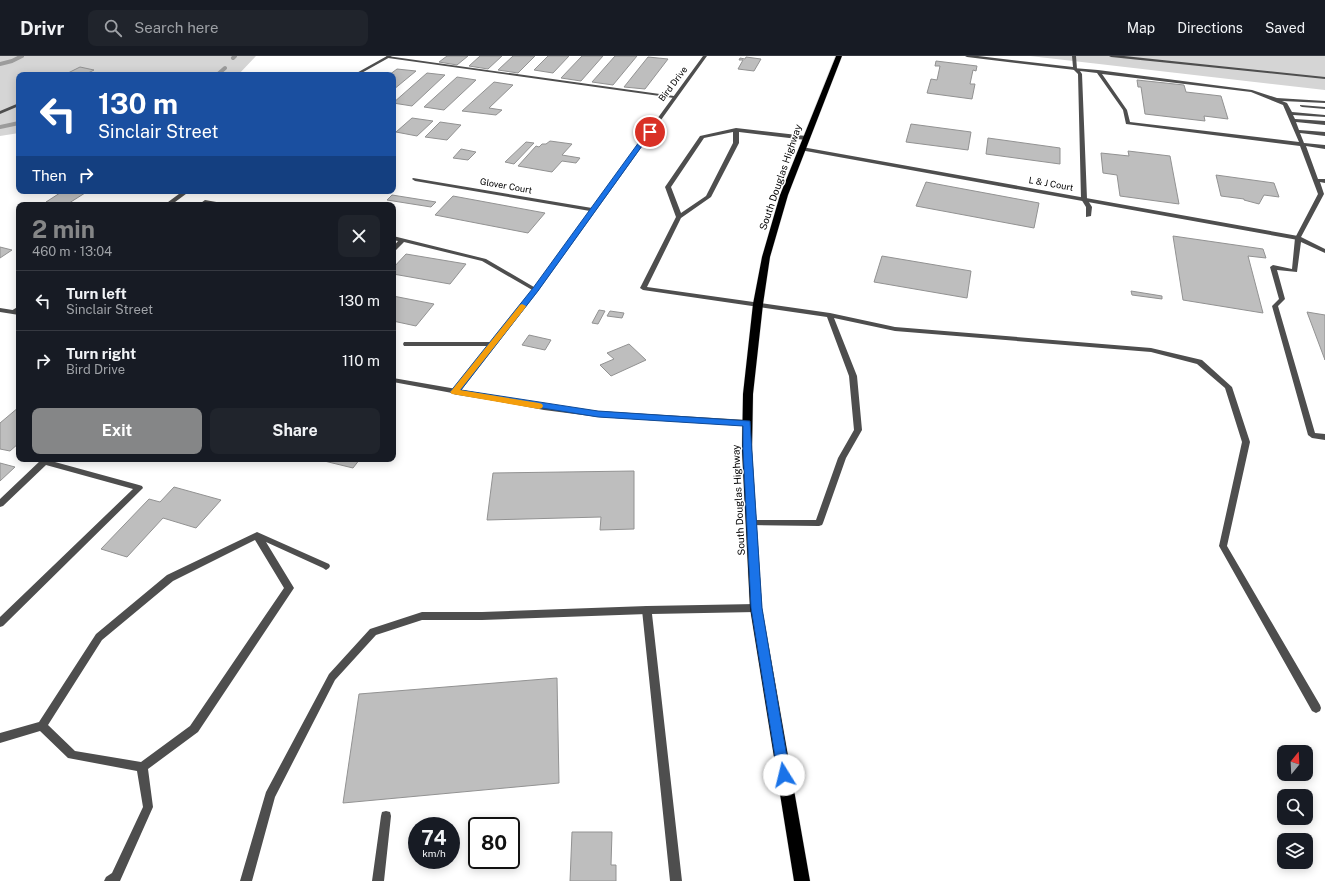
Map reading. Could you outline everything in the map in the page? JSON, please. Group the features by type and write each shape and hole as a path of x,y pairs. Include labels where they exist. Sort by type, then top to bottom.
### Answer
{"highway":[{"name":"South Douglas Highway","path":"802,881 756,608 747,423 748,394 758,304 766,257 784,195 839,56"}],"street":[{"name":"Bird Drive","path":"455,392 536,290 705,56"},
{"path":"967,56 1252,91 1285,104 1325,108"},
{"path":"1074,56 1074,68 1080,74 1084,199 1090,207 1088,216"},
{"path":"1111,56 1325,78"},
{"path":"361,72 389,57 674,97"},
{"path":"1098,71 1124,110 1128,123 1325,147"},
{"path":"1275,99 1325,102"},
{"path":"1285,104 1293,120 1321,194 1298,238 1295,271 1272,267 1282,299 1275,306 1312,435 1325,437"},
{"path":"0,113 16,105"},
{"path":"1290,113 1325,116"},
{"path":"1293,120 1325,123"},
{"path":"678,216 668,187 702,137 736,130 806,138"},
{"path":"736,130 736,143 708,197 678,216 643,288 830,315 895,329 1151,350 1199,362 1228,387 1246,442 1223,546 1316,708"},
{"path":"1297,131 1325,134"},
{"name":"L & J Court","path":"802,149 1298,238 1325,251"},
{"name":"Glover Court","path":"415,179 593,210"},
{"path":"1316,180 1325,181"},
{"path":"171,202 183,194"},
{"path":"396,239 484,260 536,290"},
{"path":"396,247 403,240"},
{"path":"0,310 16,313"},
{"path":"751,523 819,523 842,458 858,430 853,376 830,315"},
{"path":"406,344 492,344"},
{"path":"396,381 455,392 598,414 747,423"},
{"path":"0,504 44,462 139,488 0,624"},
{"path":"257,535 326,566"},
{"path":"0,738 42,726 99,637 170,578 257,535"},
{"path":"42,726 72,755 142,767 194,729 288,588 257,535"},
{"path":"246,881 270,796 332,677 373,632 422,616 482,616 756,608"},
{"path":"648,610 676,881"},
{"path":"110,881 116,877 148,807 142,767"},
{"path":"378,881 386,816"}],"shaded area":[{"path":"0,56 256,56 241,72 16,72 16,133 0,136"},
{"path":"1030,56 1325,56 1325,90"}],"building":[{"path":"447,56 468,56 457,65 439,62"},
{"path":"480,56 502,56 488,69 469,66"},
{"path":"513,56 535,56 518,73 498,70"},
{"path":"548,56 569,56 553,73 534,70"},
{"path":"582,56 603,56 581,81 561,78"},
{"path":"615,56 637,56 613,85 592,82"},
{"path":"648,57 668,59 645,89 624,87"},
{"path":"746,57 761,59 754,71 738,69 743,60 739,60 740,58 745,59"},
{"path":"936,61 977,66 976,71 973,70 970,84 975,84 972,99 927,93 931,79 937,80 940,66 935,66"},
{"path":"80,67 94,70 90,72 70,72"},
{"path":"397,69 416,71 396,88 396,72 393,72"},
{"path":"427,73 445,75 412,106 396,103 396,100"},
{"path":"457,77 476,80 444,110 424,107"},
{"path":"1137,80 1184,85 1186,92 1221,96 1228,119 1204,116 1205,121 1145,114 1141,87 1138,87"},
{"path":"494,82 513,85 489,108 502,110 496,115 462,111"},
{"path":"412,118 433,121 417,136 396,132"},
{"path":"440,122 461,125 447,140 425,137"},
{"path":"911,124 971,132 968,150 906,142"},
{"path":"988,138 1060,148 1060,164 986,154"},
{"path":"550,141 572,144 562,155 580,158 576,163 562,161 552,172 518,166 536,146 539,147"},
{"path":"526,142 534,143 514,164 505,162"},
{"path":"461,149 476,152 468,160 453,158"},
{"path":"1128,151 1170,156 1179,204 1120,196 1117,175 1103,173 1101,153 1129,156"},
{"path":"1216,175 1274,183 1279,197 1264,195 1259,204 1244,199 1221,196"},
{"path":"926,182 1039,203 1034,228 916,206"},
{"path":"58,194 83,194 71,202 46,202"},
{"path":"392,195 436,202 431,207 387,200"},
{"path":"453,196 545,213 528,233 435,215"},
{"path":"1173,236 1263,249 1266,258 1248,256 1263,313 1183,300"},
{"path":"0,247 12,250 0,258"},
{"path":"406,254 466,264 450,284 396,275 396,265"},
{"path":"882,256 971,271 967,298 874,282"},
{"path":"1131,291 1162,296 1162,299 1132,295"},
{"path":"396,297 434,304 416,326 396,322"},
{"path":"599,310 605,311 598,324 592,323"},
{"path":"610,311 624,313 622,318 607,316"},
{"path":"1307,312 1325,315 1325,360"},
{"path":"529,335 551,340 545,350 522,345"},
{"path":"629,344 646,360 611,376 600,365 614,359 607,353"},
{"path":"16,410 16,446 10,451 0,449 0,423"},
{"path":"328,462 358,462 353,468"},
{"path":"0,463 15,467 0,481"},
{"path":"634,471 634,529 600,530 601,517 487,520 493,473"},
{"path":"174,487 221,500 196,528 163,518 127,557 101,549 149,499 160,502"},
{"path":"557,678 559,783 343,803 359,694"},
{"path":"572,832 612,832 611,865 616,865 616,881 570,881"}],"waterway":[{"path":"0,64 12,61 22,56"},
{"path":"220,72 225,68"},
{"path":"0,127 16,124"}],"slow traffic":[{"path":"522,306 455,392 539,406"}],"route":[{"path":"650,132 536,290 455,392 544,407 598,414 747,423 747,450 756,608 784,775"}]}
